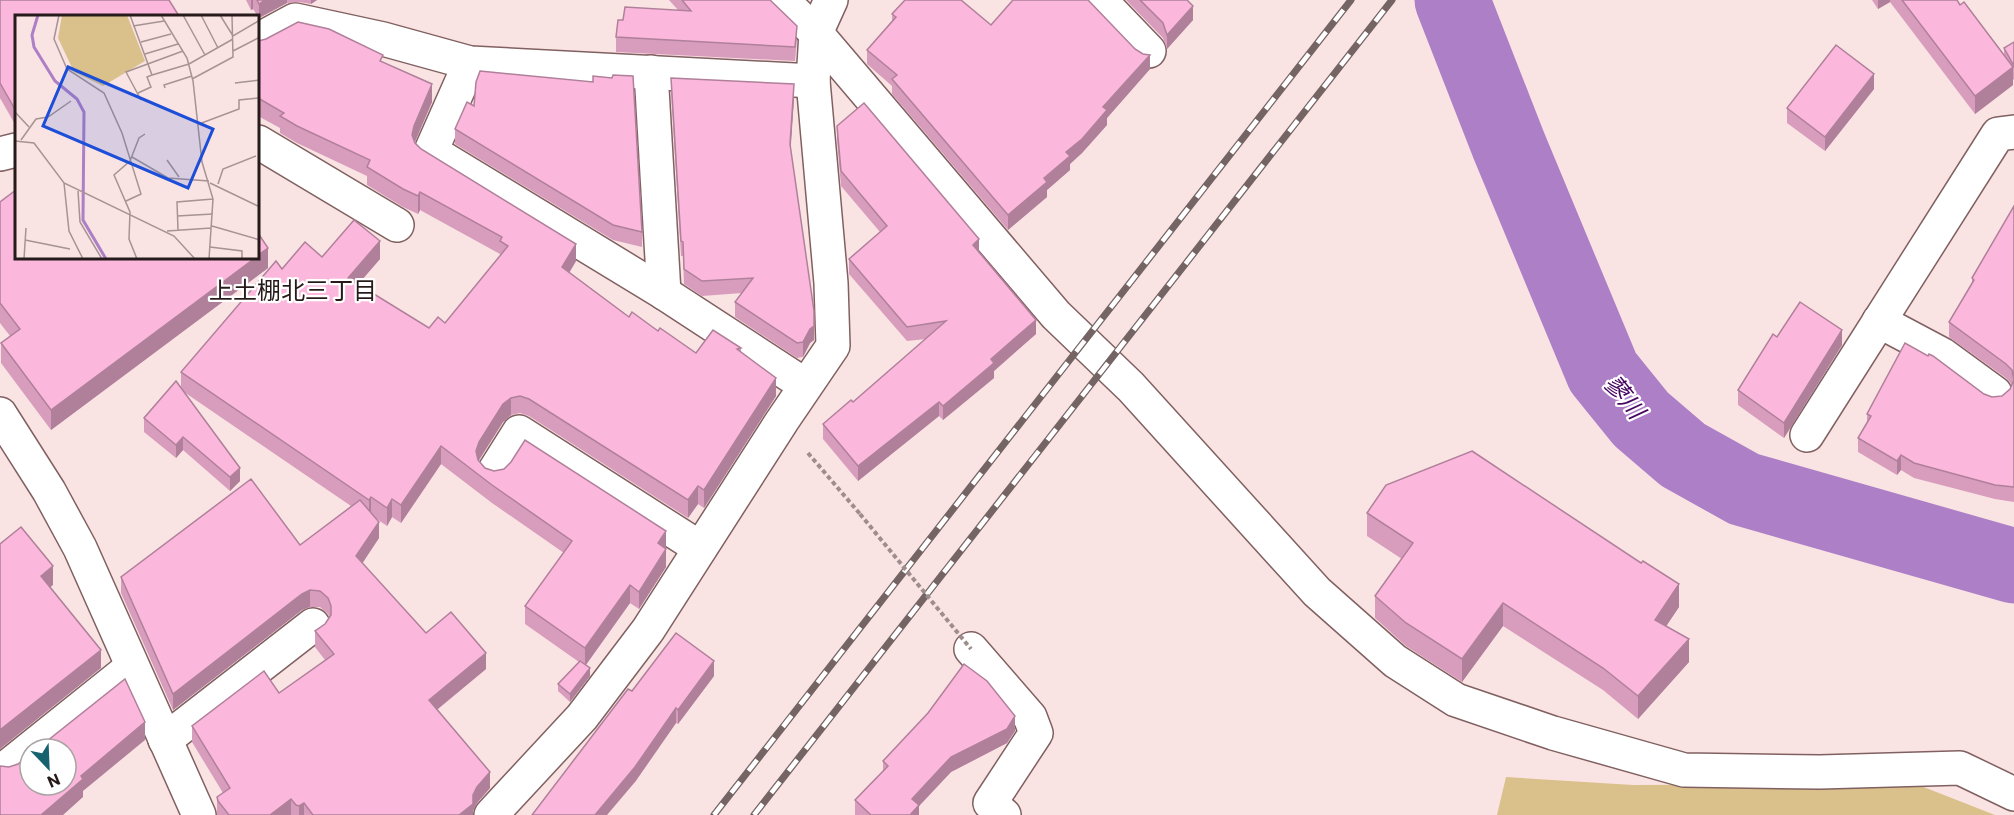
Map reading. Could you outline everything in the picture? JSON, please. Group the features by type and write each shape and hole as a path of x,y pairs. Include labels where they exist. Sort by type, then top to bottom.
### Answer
{"street":[{"path":"782,0 816,33 1056,315 1131,387 1317,592 1395,661 1412,672 1456,700 1553,733 1684,770 1820,772 1959,768 2014,794"},
{"path":"491,815 582,717 648,630 805,385 833,346 831,283 813,81 816,33 831,0"},
{"path":"1100,0 1149,51"},
{"path":"260,39 295,20 382,39 470,63 813,81"},
{"path":"470,63 431,151 664,293 805,385"},
{"path":"651,72 664,293"},
{"path":"1807,435 1998,134 2014,132"},
{"path":"260,143 397,225"},
{"path":"0,154 15,150"},
{"path":"1879,321 1943,355 1995,393"},
{"path":"0,414 49,491 80,548 165,740 190,811"},
{"path":"495,470 519,432 700,548"},
{"path":"165,740 313,625"},
{"path":"971,649 1030,717 1036,733 997,809"},
{"path":"7,767 132,667"}],"path":[{"path":"825,472 971,649"}],"shaded area":[{"path":"1506,777 1633,785 1916,784 1995,815 1497,815"}],"building":[{"path":"0,0 169,0 178,15 15,15 15,109 0,83"},
{"path":"682,0 770,0 797,26 795,47 616,37 618,20 623,20 625,7 691,11"},
{"path":"905,0 961,0 991,25 1013,0 1088,0 1135,49 1150,55 1103,107 1107,110 1082,139 1066,152 1070,156 1044,178 1047,182 1008,215 892,79 897,75 867,50 896,17 892,14"},
{"path":"1140,0 1187,0 1193,6 1167,35 1163,23"},
{"path":"1902,0 1957,0 1960,5 1964,2 2013,67 1975,96"},
{"path":"298,22 329,29 383,55 380,61 432,84 412,135 415,143 421,149 576,244 562,267 629,317 632,312 658,331 660,328 696,353 713,330 741,348 737,349 776,378 704,490 698,486 688,500 529,399 520,396 511,398 503,404 479,442 476,451 478,460 485,468 494,471 504,469 525,440 666,531 658,543 666,549 639,592 630,585 585,648 525,606 572,541 441,446 401,505 392,499 387,508 371,497 369,500 181,372 276,261 282,269 305,242 322,257 354,220 380,241 348,278 429,328 438,317 445,323 508,246 500,241 502,237 420,192 418,196 403,189 367,167 370,160 297,126 280,116 284,113 260,99 260,40"},
{"path":"2014,42 2014,66 2004,48"},
{"path":"1836,45 1874,74 1825,137 1787,108"},
{"path":"480,71 593,82 593,76 612,78 613,75 633,76 642,232 613,225 455,129 467,102 474,106 476,82"},
{"path":"671,78 794,84 790,144 814,311 814,326 803,342 797,343 735,302 753,278 702,281 684,269"},
{"path":"864,103 979,239 973,245 1036,320 991,359 994,363 943,406 939,402 858,466 823,424 851,400 853,402 946,321 907,327 849,259 887,226 841,171 837,126"},
{"path":"15,191 15,260 252,260 51,410 1,343 20,329 0,303 0,202"},
{"path":"2014,206 2014,380 2012,370 2006,364 1949,322"},
{"path":"260,236 268,248 260,254"},
{"path":"1800,302 1842,330 1784,423 1738,390 1773,334 1777,337"},
{"path":"1905,343 1928,356 1929,354 1933,356 1984,394 1992,397 2002,396 2010,389 2014,380 2014,487 1995,485 1914,463 1901,455 1897,461 1858,438 1871,416 1867,414"},
{"path":"176,381 240,468 230,477 183,437 176,445 144,418"},
{"path":"1472,451 1641,563 1643,561 1679,584 1655,620 1689,639 1638,696 1603,668 1503,603 1462,659 1406,623 1375,596 1413,543 1367,513 1386,485"},
{"path":"251,479 300,545 360,500 379,522 356,556 426,633 451,612 486,653 429,700 490,772 477,787 473,795 473,804 459,815 313,815 304,803 299,806 291,799 270,815 229,815 218,801 217,797 230,788 192,726 264,671 279,693 334,654 315,631 325,624 331,615 328,598 320,591 310,590 302,594 173,694 121,577"},
{"path":"21,527 53,566 41,576 101,650 0,730 0,544"},
{"path":"676,633 714,661 678,710 676,708 635,767 595,815 532,815 628,689 632,691"},
{"path":"580,661 590,668 570,694 558,684"},
{"path":"964,664 987,681 1015,716 1007,729 951,757 912,799 919,805 910,815 871,815 855,800 888,766 883,761 928,713"},
{"path":"125,679 145,722 81,776 83,779 78,783 78,737 52,737"},
{"path":"18,764 18,797 62,797 41,815 0,815 0,766 9,767"}],"waterway":[{"name":"蓼川","path":"1452,0 1509,146 1603,372 1641,419 1683,455 1744,489 2014,566"}],"railway":[{"path":"714,815 1351,0"},
{"path":"754,815 1392,0"}],"district":[{"name":"上土棚北三丁目","path":"293,291"}]}
